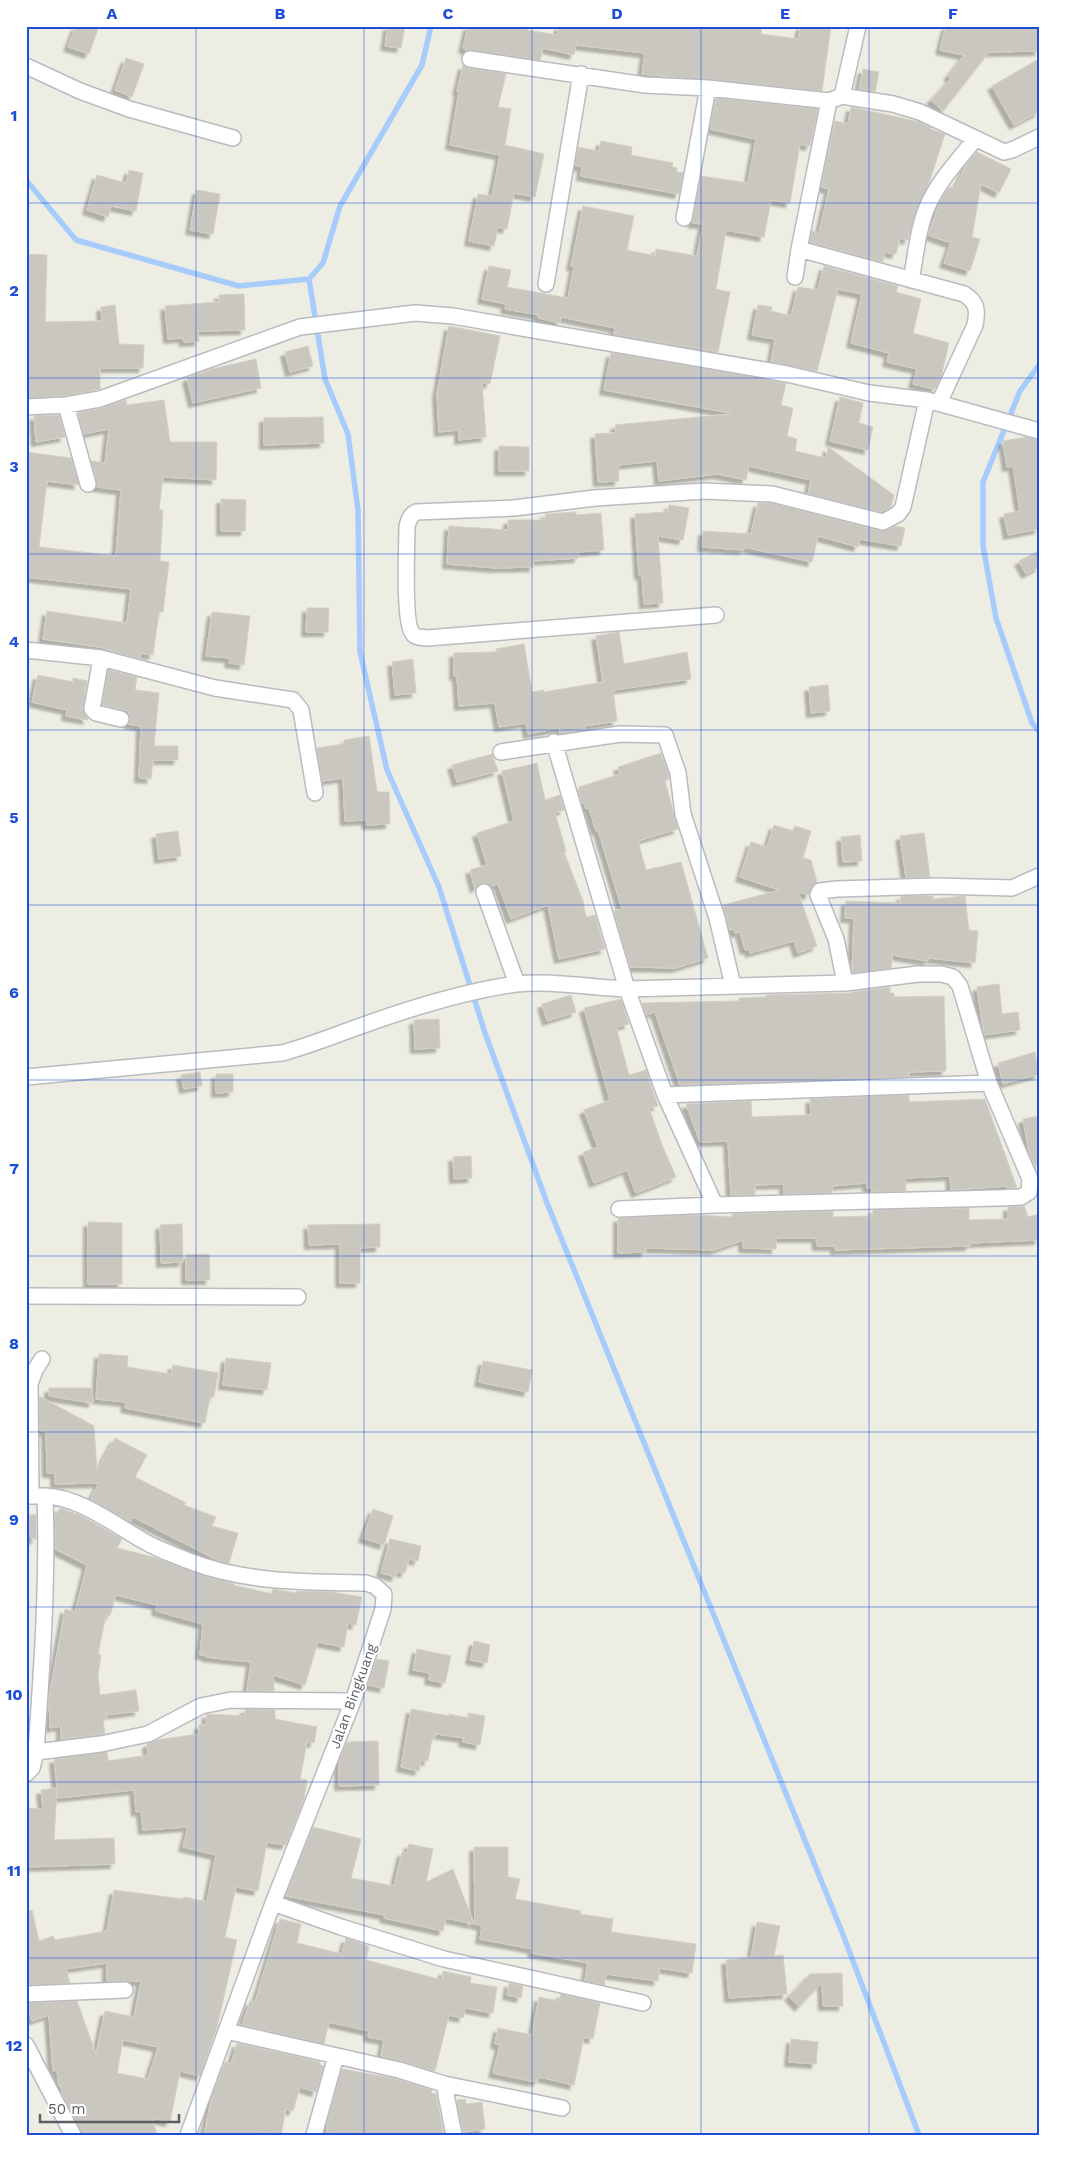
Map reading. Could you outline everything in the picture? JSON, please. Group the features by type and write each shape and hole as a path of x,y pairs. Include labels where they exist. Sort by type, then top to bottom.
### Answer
{"street":[{"path":"794,277 799,249 836,99 858,26"},
{"path":"470,59 645,85 708,88 893,104 920,112 1006,152 1039,137"},
{"path":"26,66 80,91 129,109 233,138"},
{"path":"546,284 581,74"},
{"path":"684,218 708,88"},
{"path":"912,280 919,236 928,206 940,184 975,139"},
{"path":"716,615 427,638 417,637 410,629 407,613 408,526 412,514 416,512 514,508 595,498 705,490 772,494 883,522 898,514 903,507 933,402 971,333 977,311 974,302 964,294 799,249"},
{"path":"26,407 66,404 115,395 300,327 415,313 453,316 787,374 868,393 933,402 1038,431"},
{"path":"66,404 88,484"},
{"path":"26,650 101,658 215,688 289,699 296,702 302,710 314,793"},
{"path":"101,658 92,709 96,713 121,719"},
{"path":"500,752 554,742 620,734 665,735 678,772 683,814 717,918 732,986"},
{"path":"554,742 627,989 665,1095 715,1205"},
{"path":"845,983 836,938 818,895 820,891 937,886 1012,888 1039,876"},
{"path":"484,892 517,984"},
{"path":"26,1077 282,1053 315,1044 426,1004 517,984 540,983 627,989 845,983 918,974 941,974 953,977 960,986 989,1083 1030,1179 1030,1192 1026,1195 998,1198 619,1209"},
{"path":"665,1095 989,1083"},
{"path":"26,1296 298,1297"},
{"path":"26,1774 32,1768 36,1752 46,1617 47,1561 34,1496 30,1384 35,1370 42,1359"},
{"name":"Jalan Bingkuang","path":"34,1496 55,1496 74,1501 152,1545 190,1562 221,1571 275,1581 366,1583 375,1586 384,1594 385,1601 353,1701 273,1903 188,2135"},
{"path":"36,1752 101,1744 148,1734 191,1710 212,1703 231,1700 353,1701"},
{"path":"273,1903 341,1927 444,1959 643,2003"},
{"path":"26,1994 125,1990"},
{"path":"226,2031 399,2070 444,2084 562,2108"},
{"path":"26,2045 73,2135"},
{"path":"314,2135 336,2056"},
{"path":"444,2084 454,2135"}],"building":[{"path":"76,26 99,26 89,54 68,47"},
{"path":"388,26 405,26 401,48 385,46"},
{"path":"468,26 528,26 527,30 557,35 559,26 762,26 761,34 798,39 801,26 831,26 822,91 642,74 645,53 576,45 574,55 543,48 540,60 471,50 466,51 463,48"},
{"path":"946,26 1039,26 1039,51 989,52 943,111 931,100 951,78 948,76 964,55 940,50"},
{"path":"126,58 144,64 132,97 115,90"},
{"path":"1039,59 1039,112 1014,125 992,86"},
{"path":"463,65 469,68 506,74 498,107 511,109 505,145 544,154 535,197 514,193 507,229 498,227 494,246 469,241 478,194 492,196 500,155 450,145 459,91 457,91"},
{"path":"863,69 879,72 875,92 859,89"},
{"path":"716,98 818,109 810,146 800,144 790,203 771,200 764,237 726,230 716,289 730,292 718,352 614,334 615,328 561,317 560,323 538,318 539,315 505,309 506,304 482,299 489,266 511,270 507,287 568,298 574,267 571,266 583,206 634,216 627,250 655,256 656,249 697,256 703,224 692,223 701,176 748,183 756,139 710,129"},
{"path":"851,107 920,122 930,129 945,134 929,183 916,211 908,240 900,238 896,254 885,252 883,262 810,242 812,231 819,233 829,189 821,187 835,121 848,124"},
{"path":"601,141 632,147 631,155 673,163 672,167 677,168 677,172 683,173 679,194 581,176 582,167 575,165 578,147 599,151"},
{"path":"977,152 1011,169 999,193 981,184 972,237 980,239 970,271 944,263 951,243 928,235 941,200 949,187 955,188 967,164"},
{"path":"129,170 143,173 136,211 111,206 108,217 87,210 97,175 126,183"},
{"path":"197,190 220,194 213,234 190,230"},
{"path":"26,254 47,255 45,322 102,321 101,307 115,305 119,344 144,345 143,368 100,368 100,389 65,396 26,398"},
{"path":"824,266 898,286 896,292 921,299 913,333 949,343 941,377 935,389 913,384 917,369 887,362 889,353 851,343 862,294 838,289 817,371 771,362 775,339 752,335 758,305 772,307 771,311 791,316 798,287 818,290"},
{"path":"244,294 245,330 198,331 199,341 184,342 183,338 168,339 165,306 219,302 219,295"},
{"path":"449,326 500,336 490,384 482,382 486,437 459,440 459,430 439,432 437,393"},
{"path":"308,346 313,366 290,372 285,352"},
{"path":"611,353 786,383 781,405 793,408 787,436 797,439 795,451 826,458 828,447 894,495 891,507 882,512 808,494 811,480 749,466 746,480 718,474 659,481 657,461 618,465 619,481 598,482 595,434 616,433 615,425 730,414 604,390"},
{"path":"256,359 261,388 193,403 187,378 212,369"},
{"path":"840,397 863,403 859,423 873,427 868,450 830,441"},
{"path":"126,400 127,405 164,400 170,442 217,442 216,480 163,477 159,510 163,510 160,561 169,562 163,612 159,612 153,655 141,653 140,659 105,648 43,639 47,611 127,623 131,589 26,577 26,452 71,458 79,485 47,481 39,547 116,556 121,490 97,487 91,461 105,463 109,429 84,434 78,412 102,408"},
{"path":"59,415 65,437 36,442 34,416"},
{"path":"323,417 324,443 264,445 264,418"},
{"path":"1027,437 1039,440 1039,529 1008,535 1004,514 1020,511 1013,466 1007,467 1003,441"},
{"path":"499,446 529,447 529,471 499,471"},
{"path":"221,499 246,500 245,531 221,531"},
{"path":"758,503 771,503 881,531 895,526 905,528 901,546 860,539 858,547 818,536 812,562 744,547 744,550 702,547 703,531 751,534"},
{"path":"669,505 689,508 683,540 658,536 663,603 644,604 642,575 639,575 635,514 668,512"},
{"path":"576,512 576,515 601,513 604,550 578,552 579,558 533,561 534,567 496,568 447,564 449,526 508,530 508,520 546,520 545,514"},
{"path":"1039,551 1039,567 1026,574 1019,561"},
{"path":"307,608 329,608 328,632 306,632"},
{"path":"212,612 250,616 244,665 229,663 230,658 206,656"},
{"path":"619,632 624,664 687,652 691,679 613,690 617,721 584,726 585,730 560,734 559,728 528,734 526,723 499,727 495,703 459,706 457,676 454,676 454,653 497,652 496,649 524,644 532,692 544,690 544,692 603,682 596,636"},
{"path":"413,659 416,693 395,695 392,662"},
{"path":"108,670 137,677 135,690 159,693 154,746 178,746 178,760 153,760 151,779 139,778 141,726 128,724 129,711 102,705"},
{"path":"38,675 73,682 73,678 87,681 83,708 88,720 66,716 67,710 32,702"},
{"path":"828,685 830,711 811,713 809,687"},
{"path":"369,736 377,792 389,792 390,824 367,825 366,820 345,821 343,778 322,781 317,748 344,744 344,740"},
{"path":"661,753 669,775 669,779 665,781 678,829 638,841 646,870 681,862 708,958 676,968 630,967 614,911 622,909 598,830 596,831 589,808 586,809 584,803 582,804 578,789 580,789 579,787 620,774 618,767"},
{"path":"492,754 498,771 457,782 452,765"},
{"path":"537,763 545,800 560,795 564,810 555,813 566,851 564,852 583,901 586,917 595,915 605,949 559,959 548,905 511,919 498,884 491,886 481,883 475,889 470,870 487,865 477,833 514,821 502,771"},
{"path":"774,825 793,831 795,826 811,831 803,858 811,860 817,882 812,887 809,895 798,892 817,946 798,953 794,941 750,953 749,949 745,950 740,932 735,933 734,929 730,930 723,905 780,890 740,877 751,842 767,847"},
{"path":"178,831 181,856 159,859 156,834"},
{"path":"924,833 930,877 906,878 900,836"},
{"path":"860,835 862,861 843,862 841,837"},
{"path":"901,896 933,896 933,899 965,896 969,930 978,931 975,963 928,958 928,961 892,955 891,968 852,973 854,918 845,918 846,901 900,903"},
{"path":"999,984 1002,1014 1018,1012 1020,1030 984,1035 977,987"},
{"path":"890,987 890,993 894,993 894,997 944,996 946,1071 909,1072 909,1077 680,1085 655,1012 646,1015 642,1003 739,1001 739,998 766,997 766,995 851,993"},
{"path":"571,995 576,1012 547,1021 542,1004"},
{"path":"621,999 629,1024 616,1027 629,1075 646,1070 658,1106 649,1108 676,1177 636,1193 627,1170 594,1183 583,1152 598,1147 584,1110 610,1100 584,1008"},
{"path":"439,1019 440,1048 415,1049 414,1020"},
{"path":"1035,1052 1039,1074 1003,1084 998,1063"},
{"path":"200,1072 202,1086 184,1089 181,1075"},
{"path":"216,1074 233,1074 233,1092 216,1093"},
{"path":"909,1095 909,1102 985,1099 1017,1188 1007,1188 1007,1186 951,1190 950,1176 905,1178 906,1191 872,1192 872,1188 867,1188 867,1183 832,1186 832,1193 784,1194 784,1184 755,1185 755,1195 731,1195 728,1141 700,1142 686,1104 751,1101 752,1117 811,1115 810,1099"},
{"path":"1039,1116 1039,1165 1034,1165 1029,1152 1023,1119"},
{"path":"471,1156 472,1178 454,1179 453,1157"},
{"path":"1024,1206 1028,1217 1039,1214 1039,1240 970,1243 970,1246 835,1250 835,1246 817,1246 816,1238 776,1238 776,1249 743,1248 743,1240 714,1250 646,1248 646,1252 618,1253 618,1218 696,1215 732,1217 732,1214 833,1211 833,1217 873,1216 873,1210 969,1208 969,1220 1008,1219 1008,1207"},
{"path":"88,1222 122,1223 122,1284 88,1284"},
{"path":"182,1224 183,1262 161,1263 160,1225"},
{"path":"380,1224 380,1247 360,1248 360,1283 340,1283 340,1244 309,1245 308,1225"},
{"path":"209,1254 210,1280 186,1280 186,1255"},
{"path":"99,1354 128,1356 127,1367 171,1374 173,1365 218,1373 214,1397 210,1397 205,1423 125,1408 126,1402 96,1399"},
{"path":"226,1358 271,1363 267,1390 223,1385"},
{"path":"483,1361 532,1370 528,1392 479,1382"},
{"path":"49,1388 92,1388 93,1403 49,1396"},
{"path":"39,1396 94,1426 97,1471 115,1438 147,1455 135,1477 186,1503 184,1505 216,1517 212,1526 238,1533 229,1563 219,1561 133,1517 130,1522 91,1499 99,1483 55,1484 55,1473 47,1473 46,1431 40,1431"},
{"path":"60,1508 82,1516 122,1539 117,1548 156,1558 233,1585 272,1594 273,1589 296,1593 297,1591 332,1592 362,1597 356,1625 348,1623 344,1647 318,1642 305,1685 273,1675 274,1691 247,1691 251,1662 200,1655 203,1624 156,1611 157,1605 116,1595 110,1616 106,1615 98,1654 101,1655 98,1675 100,1695 136,1690 139,1711 106,1715 107,1719 103,1720 105,1734 61,1739 61,1726 50,1728 49,1698 65,1609 75,1612 87,1565 55,1549 55,1516"},
{"path":"373,1509 393,1516 384,1545 363,1538"},
{"path":"26,1515 36,1515 36,1540 26,1534"},
{"path":"390,1539 421,1546 418,1561 409,1559 405,1573 397,1571 396,1577 381,1573"},
{"path":"474,1641 490,1645 487,1663 470,1660"},
{"path":"417,1649 451,1656 445,1683 429,1680 430,1673 413,1670"},
{"path":"377,1659 389,1661 384,1688 368,1685"},
{"path":"245,1709 275,1710 275,1719 317,1727 314,1743 307,1742 300,1779 307,1780 304,1799 286,1845 267,1842 258,1891 236,1887 225,1937 237,1940 217,2027 200,2076 180,2071 170,2122 152,2118 157,2135 82,2135 62,2093 61,2086 59,2086 57,2070 53,2071 49,2015 32,2021 26,2003 77,2001 96,2054 105,2011 134,2017 141,1981 107,1981 107,1963 66,1969 70,1983 26,1985 26,1911 32,1910 39,1941 53,1936 55,1940 107,1931 114,1890 183,1899 184,1897 207,1902 216,1855 183,1847 188,1827 143,1830 141,1811 136,1812 134,1790 58,1798 54,1759 107,1752 108,1761 148,1755 147,1744 157,1740 199,1734 199,1725 206,1725 207,1714 245,1716","holes":["123,2040 158,2047 148,2079 117,2073"]},
{"path":"411,1709 468,1718 468,1713 485,1716 480,1745 463,1742 464,1738 436,1734 435,1738 432,1738 428,1761 421,1760 419,1771 401,1767"},
{"path":"378,1741 379,1785 339,1786 339,1762 347,1742"},
{"path":"57,1788 54,1840 114,1838 115,1864 26,1867 26,1808 43,1809 41,1790"},
{"path":"313,1827 361,1839 351,1878 394,1886 402,1852 407,1853 409,1844 433,1849 426,1882 453,1869 474,1924 446,1918 443,1931 384,1918 385,1915 286,1896"},
{"path":"474,1847 508,1847 508,1877 520,1879 515,1899 581,1911 580,1914 613,1919 611,1932 696,1944 692,1973 659,1968 658,1981 606,1974 604,1985 585,1981 588,1963 532,1953 533,1949 480,1939 482,1926 475,1924"},
{"path":"280,1919 301,1924 297,1943 342,1954 346,1938 369,1946 366,1960 442,1980 443,1971 471,1977 470,1983 497,1987 493,2013 465,2008 463,2018 449,2015 435,2071 381,2056 384,2040 368,2037 369,2031 329,2022 324,2044 242,2025 250,2001 255,2002"},
{"path":"757,1922 780,1926 774,1956 783,1955 787,1994 729,1998 726,1960 751,1958"},
{"path":"842,1973 843,2006 823,2006 822,1982 799,2007 789,1996 810,1974"},
{"path":"509,1983 523,1986 521,1998 507,1995"},
{"path":"561,1994 600,2003 593,2039 584,2037 574,2085 539,2077 538,2081 530,2081 493,2073 500,2045 495,2044 498,2028 532,2035 539,1997 559,2001"},
{"path":"791,2039 818,2042 816,2064 789,2062"},
{"path":"237,2043 320,2062 320,2065 324,2066 316,2092 300,2087 293,2111 286,2109 281,2135 261,2132 261,2135 204,2135 212,2096 225,2062 231,2064"},
{"path":"342,2069 397,2079 432,2090 431,2093 436,2094 444,2135 327,2133 327,2122"},
{"path":"465,2099 466,2104 482,2102 485,2129 463,2132 457,2100"}],"waterway":[{"path":"431,26 422,65 340,206 323,263 309,279 325,379 348,434 358,510 360,652 387,770 439,887 485,1033 547,1203 842,1932 919,2135"},
{"path":"26,180 76,240 239,286 309,279"},
{"path":"1039,365 1020,391 983,482 983,546 996,618 1032,723 1039,731"}]}
